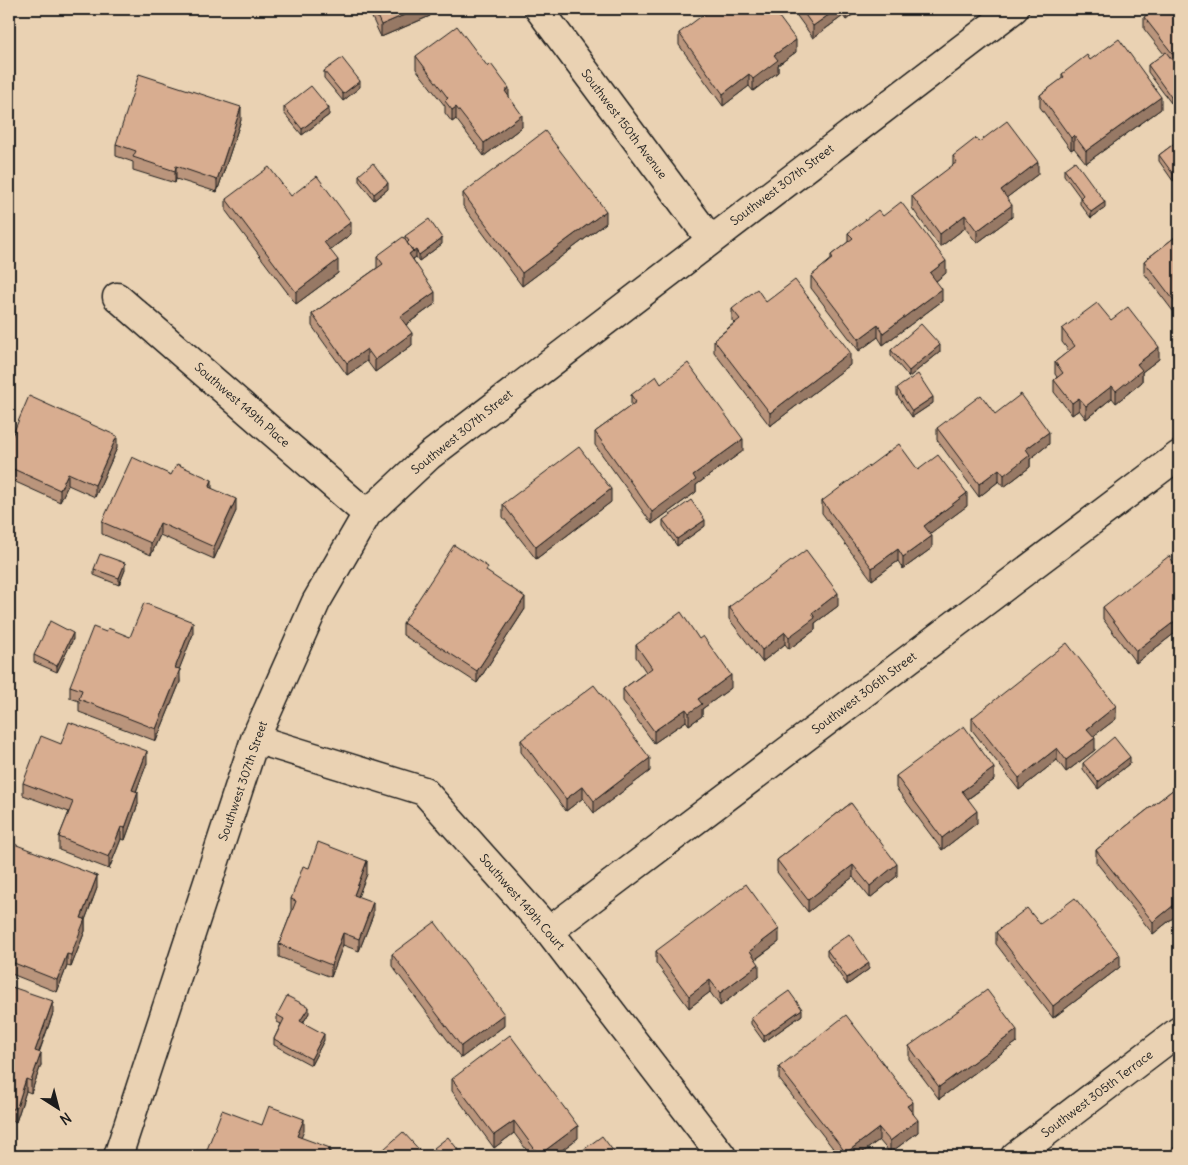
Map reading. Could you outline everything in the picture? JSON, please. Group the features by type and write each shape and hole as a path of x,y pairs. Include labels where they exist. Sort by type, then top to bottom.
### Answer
{"street":[{"name":"Southwest 150th Avenue","path":"539,9 710,239"},
{"name":"Southwest 307th Street","path":"118,1156 255,739 316,602 368,514 429,456 710,239 1014,9"},
{"name":"Southwest 149th Place","path":"117,297 368,514"},
{"name":"Southwest 306th Street","path":"549,931 1179,455"},
{"name":"Southwest 149th Court","path":"255,739 424,791 549,931 722,1156"},
{"name":"Southwest 305th Terrace","path":"1015,1156 1179,1031"}],"building":[{"path":"374,9 418,9 381,25"},
{"path":"711,9 773,9 796,40 774,55 778,60 753,79 749,74 723,94 679,33"},
{"path":"801,9 837,9 813,26"},
{"path":"1155,9 1179,9 1179,62 1144,17"},
{"path":"457,26 488,67 491,64 509,88 505,91 522,115 484,143 456,107 452,110 445,101 448,98 416,56"},
{"path":"1119,39 1161,97 1086,151 1074,135 1071,138 1040,95 1064,77 1062,74 1087,55 1090,60"},
{"path":"1166,52 1179,69 1179,90 1171,97 1148,65"},
{"path":"342,58 360,81 343,94 324,71"},
{"path":"139,74 241,107 217,180 176,166 175,171 133,157 136,151 116,144"},
{"path":"311,86 329,108 302,129 284,107"},
{"path":"1007,121 1038,162 1001,190 1012,205 977,231 965,215 940,234 912,196 957,162 953,156 976,138 979,142"},
{"path":"545,131 606,211 522,273 463,193"},
{"path":"1179,140 1179,170 1173,174 1159,155"},
{"path":"1075,161 1105,202 1091,212 1080,198 1083,195 1064,169"},
{"path":"373,163 388,183 374,194 359,175"},
{"path":"269,167 291,196 317,176 351,222 324,242 338,260 296,292 226,199"},
{"path":"901,202 946,261 930,273 942,289 883,333 878,325 859,339 811,276 833,258 831,255 853,238 848,233 878,210 883,216"},
{"path":"429,219 442,238 419,255 416,250 413,252 405,236"},
{"path":"1179,234 1179,307 1144,261"},
{"path":"403,237 413,251 409,254 435,292 400,317 412,333 375,360 367,349 347,363 312,314 383,264 377,256"},
{"path":"795,280 850,352 770,413 714,340 740,319 732,309 757,289 766,302"},
{"path":"1097,303 1111,320 1128,307 1159,347 1137,364 1142,370 1116,391 1112,386 1086,406 1079,398 1072,403 1054,380 1063,373 1055,362 1075,346 1062,329"},
{"path":"921,324 940,345 909,371 891,350"},
{"path":"688,363 743,439 693,475 696,480 652,512 595,432 636,402 631,395 656,376 661,384"},
{"path":"918,374 933,397 912,411 897,388"},
{"path":"1021,394 1049,432 1026,449 1030,455 1004,475 999,469 979,484 937,428 981,395 995,414"},
{"path":"29,396 117,436 95,485 68,473 60,490 9,467 9,443"},
{"path":"899,444 918,470 938,455 967,493 924,526 932,536 903,557 898,549 872,568 822,501"},
{"path":"579,447 611,489 536,547 503,504"},
{"path":"132,457 171,475 177,464 212,480 209,487 236,499 214,547 160,523 151,543 102,522"},
{"path":"691,500 705,520 677,539 663,520"},
{"path":"454,545 488,567 486,571 525,597 477,671 403,623"},
{"path":"806,550 838,593 812,613 815,618 789,637 785,632 762,650 729,607"},
{"path":"100,554 125,563 119,578 94,569"},
{"path":"1169,556 1179,570 1179,618 1136,651 1103,607"},
{"path":"144,603 193,622 175,668 180,669 156,729 79,699 82,690 70,686 93,627 106,632 108,628 130,637"},
{"path":"681,612 699,639 703,636 731,675 698,699 702,704 689,713 686,709 654,731 623,689 652,668 636,645"},
{"path":"50,621 73,633 57,666 34,655"},
{"path":"1067,643 1116,706 1087,729 1095,738 1066,760 1057,748 1019,778 972,718"},
{"path":"594,685 650,758 594,801 583,786 566,799 521,740"},
{"path":"69,722 147,751 132,790 138,792 125,828 121,827 109,857 59,837 73,802 23,783 41,736 61,744"},
{"path":"964,726 994,768 962,791 977,811 942,838 896,776"},
{"path":"1114,737 1130,757 1098,782 1083,763"},
{"path":"1179,785 1179,901 1153,922 1096,850"},
{"path":"851,803 897,864 870,886 853,865 808,900 777,860"},
{"path":"9,842 97,876 81,918 85,919 71,955 67,954 57,980 9,961"},
{"path":"318,842 367,861 354,895 373,902 359,939 343,933 331,965 279,944 296,901 291,899 303,866 309,868"},
{"path":"746,884 779,929 750,951 759,964 720,993 710,980 689,996 656,951"},
{"path":"1075,898 1120,955 1053,1006 996,932 1027,908 1040,924"},
{"path":"435,922 504,1014 461,1046 392,954"},
{"path":"849,934 869,963 847,978 827,950"},
{"path":"9,986 53,1001 35,1051 41,1053 31,1081 26,1079 16,1110 9,1107"},
{"path":"987,990 1017,1030 939,1087 909,1046"},
{"path":"789,991 802,1009 764,1036 751,1018"},
{"path":"287,996 309,1007 300,1021 324,1034 311,1059 274,1039 284,1019 277,1015"},
{"path":"846,1015 913,1102 907,1106 918,1120 890,1141 879,1128 846,1153 779,1067"},
{"path":"510,1035 578,1126 539,1155 514,1121 494,1135 452,1079"},
{"path":"269,1106 304,1119 297,1136 330,1148 327,1156 205,1155 222,1110 262,1125"},
{"path":"403,1132 424,1155 391,1156 384,1149"},
{"path":"602,1136 617,1156 575,1156"},
{"path":"448,1137 463,1156 440,1156 434,1148"},
{"path":"1179,1144 1179,1156 1163,1156"}]}
